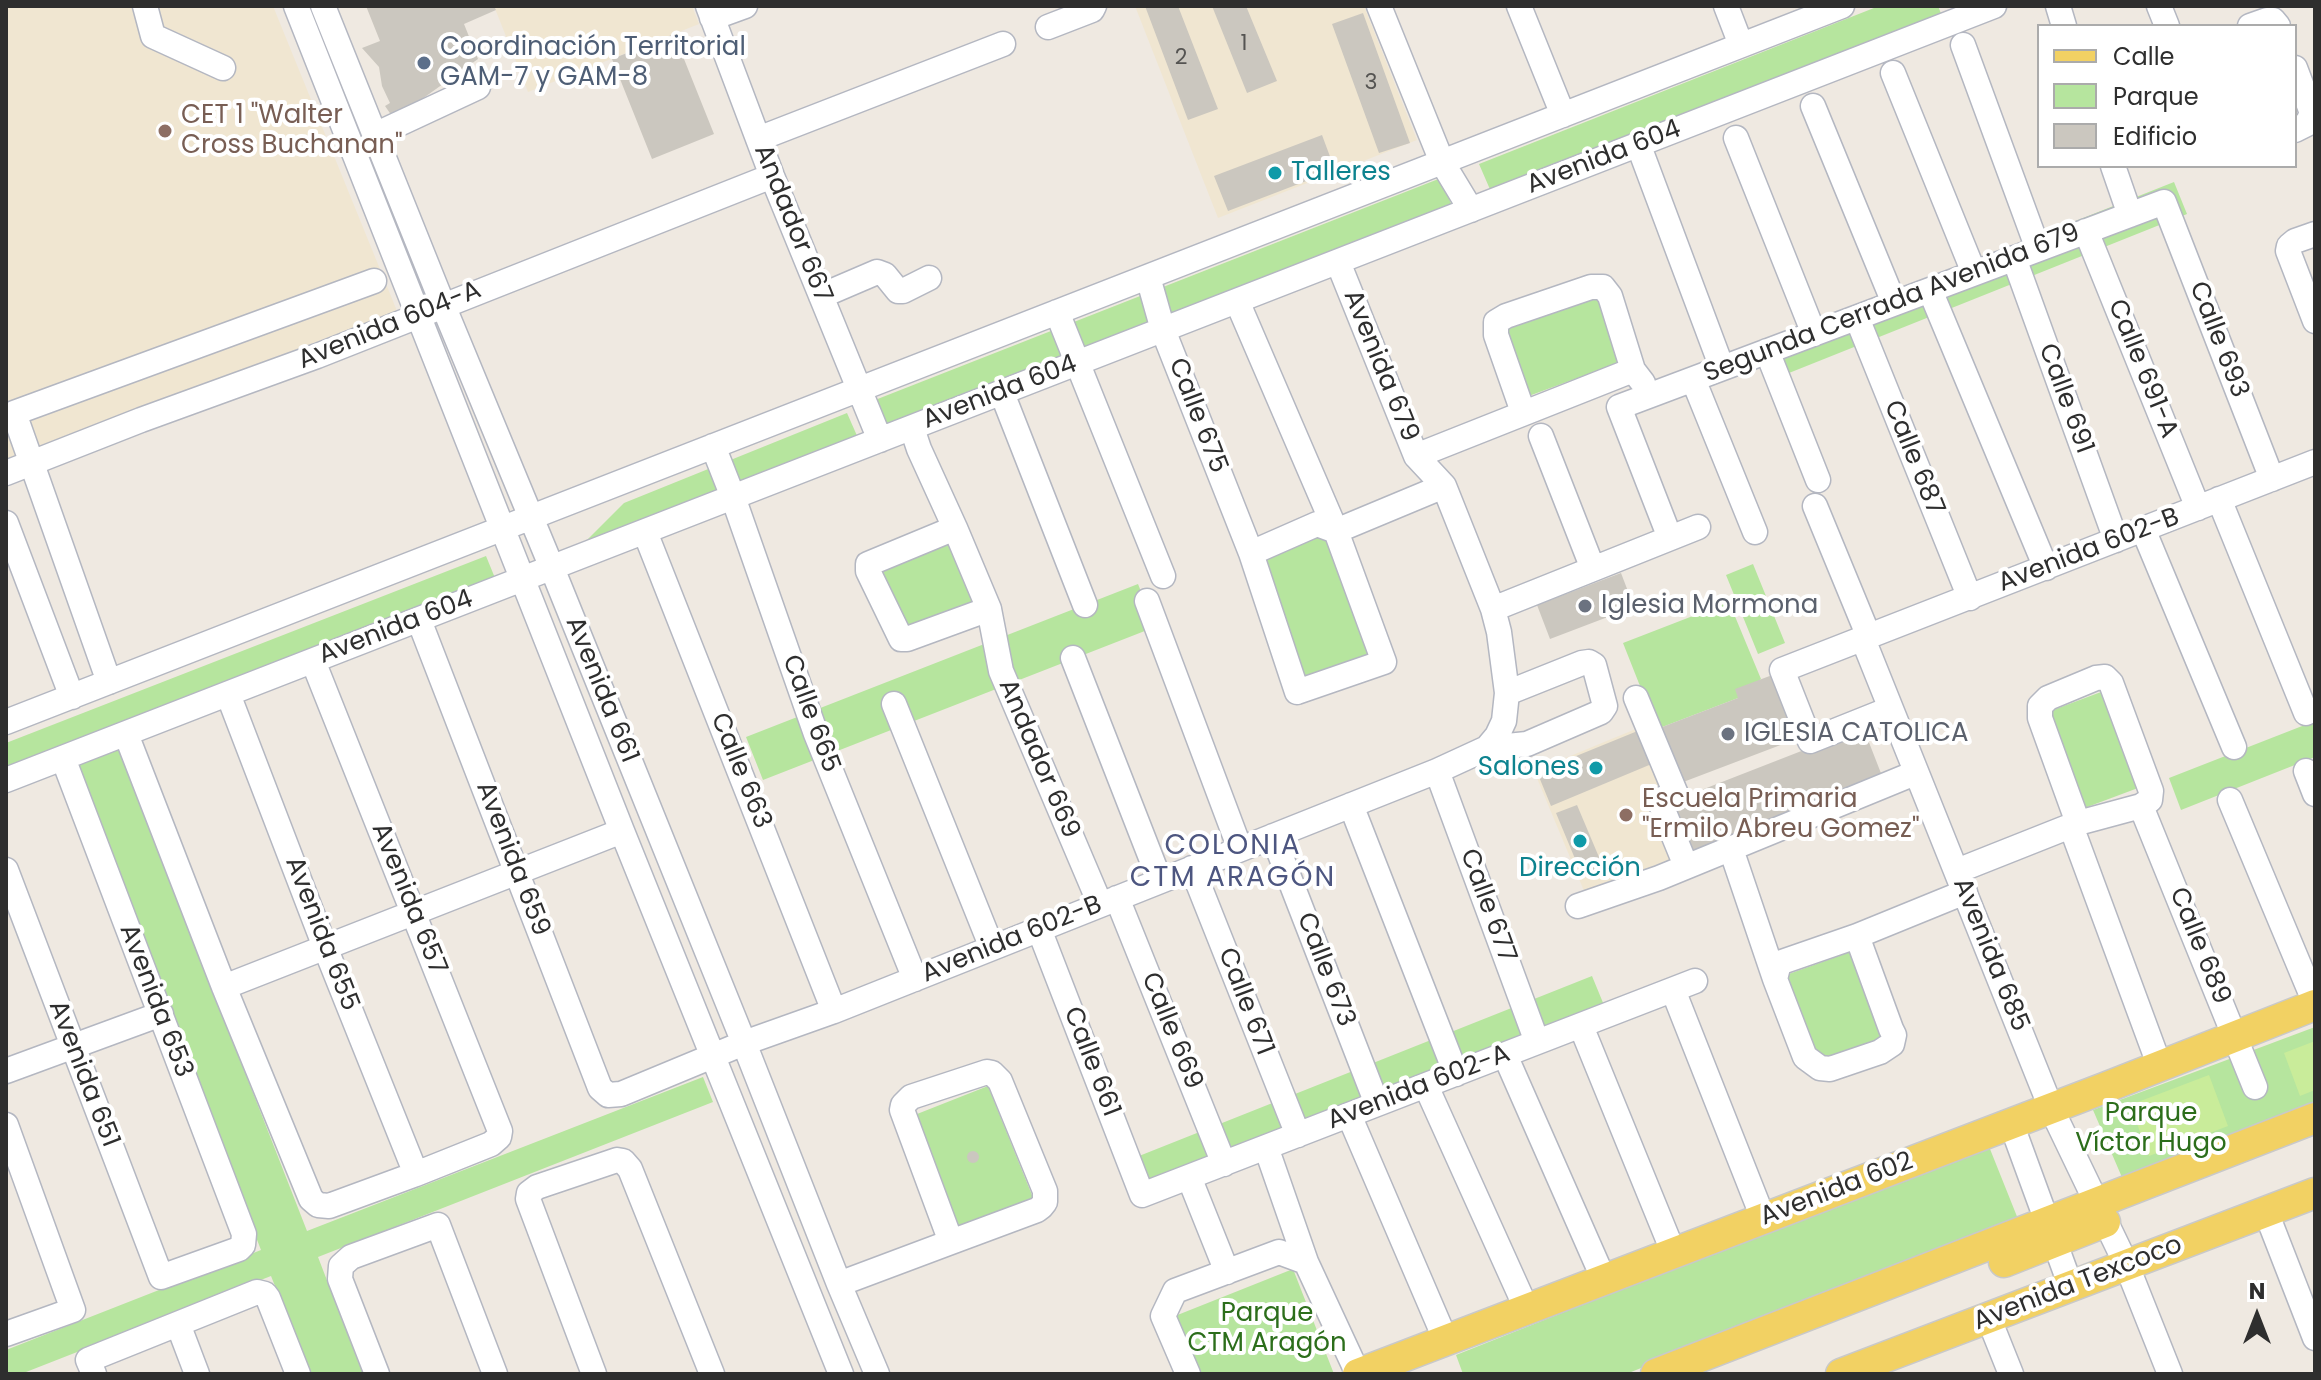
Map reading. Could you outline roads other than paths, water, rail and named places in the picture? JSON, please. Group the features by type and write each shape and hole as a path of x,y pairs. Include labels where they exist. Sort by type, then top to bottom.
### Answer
{"main road":[{"name":"Avenida 602","path":"1358,1374 2160,1067 2315,1004"},
{"path":"1707,1374 2100,1213 2315,1118"},
{"path":"2100,1213 2315,1139"},
{"name":"Avenida Texcoco","path":"1851,1372 2315,1193"},
{"path":"1656,1374 2051,1233"}],"street":[{"path":"145,6 153,36 223,68"},
{"name":"Avenida 661","path":"296,6 622,831 841,1374"},
{"name":"Avenida 661","path":"323,6 877,1374"},
{"path":"710,12 745,6"},
{"path":"1048,27 1092,10 1094,6"},
{"path":"1379,6 1442,162 1471,210"},
{"path":"1519,6 1563,115"},
{"path":"1726,6 1741,45"},
{"name":"Avenida 604","path":"6,722 1842,6"},
{"name":"Avenida 604","path":"6,780 1984,8"},
{"name":"Andador 667","path":"710,12 772,176 880,440"},
{"path":"2256,24 2273,20 2276,24"},
{"path":"758,139 1003,44"},
{"path":"1963,45 2038,249"},
{"path":"1893,73 1974,273"},
{"path":"2297,73 2312,113 2307,124 2297,129"},
{"path":"375,135 478,87"},
{"path":"1813,106 1894,303"},
{"path":"1736,138 1814,334"},
{"path":"1643,157 1722,368"},
{"path":"2114,168 2130,215"},
{"name":"Avenida 604-A","path":"6,473 317,356 772,176"},
{"name":"Segunda Cerrada Avenida 679","path":"1670,538 1619,407 2164,202"},
{"name":"Calle 693","path":"2164,202 2272,479"},
{"path":"389,236 412,228"},
{"name":"Calle 691-A","path":"2086,231 2306,713"},
{"path":"2315,234 2295,241 2288,251 2315,321"},
{"name":"Calle 691","path":"2014,258 2116,540"},
{"name":"Avenida 679","path":"1338,262 1416,456 1444,486 1493,609 1507,693 1504,721 1492,742"},
{"path":"821,296 877,272 885,275 898,291 929,278"},
{"name":"Calle 675","path":"1148,277 1163,330 1251,553 1297,692 1384,662 1336,531"},
{"path":"109,682 14,413 374,281"},
{"path":"1523,412 1496,335 1496,322 1591,287 1603,287 1610,296 1633,370 1653,394"},
{"path":"1930,290 2046,568"},
{"path":"1237,301 1336,531"},
{"path":"1057,312 1163,576"},
{"name":"Calle 687","path":"1857,318 1970,598"},
{"path":"1767,351 1818,480"},
{"path":"1416,456 1633,370"},
{"path":"1693,379 1755,532"},
{"path":"1002,393 1085,605"},
{"name":"Andador 669","path":"912,428 989,609 1001,671 1109,901"},
{"path":"1541,436 1593,569"},
{"name":"Calle 665","path":"713,446 816,734 915,979"},
{"name":"Avenida 602-B","path":"1890,709 1810,741 1782,670 2272,479 2312,471"},
{"path":"1251,553 1317,524 1336,531 1444,486"},
{"name":"Avenida 685","path":"1815,506 1915,773 2051,1108 2127,1266 2170,1374"},
{"path":"6,523 72,697"},
{"path":"1493,609 1698,527"},
{"path":"955,528 868,564 880,597 901,639 989,609"},
{"path":"2143,529 2234,747"},
{"name":"Calle 663","path":"645,532 834,1011"},
{"path":"1147,601 1240,849"},
{"name":"Avenida 659","path":"419,620 600,1088 608,1095 621,1094 713,1056"},
{"path":"1073,658 1160,881"},
{"name":"Avenida 657","path":"313,661 499,1126 499,1137 491,1144 416,1174"},
{"name":"Avenida 602-B","path":"744,1043 834,1011 1437,771 1492,742 1527,744 1601,712 1605,706 1594,665 1589,662 1507,693"},
{"name":"Calle 689","path":"2074,824 2039,712 2043,701 2105,677 2111,683 2151,791 2146,803 2255,1087"},
{"name":"Avenida 655","path":"228,694 416,1174"},
{"path":"1636,698 1676,794 1659,800 1686,866"},
{"path":"894,704 992,948"},
{"path":"126,734 224,987 311,1199 318,1205 329,1206 416,1174"},
{"name":"Avenida 653","path":"63,758 244,1234 243,1245 233,1252 161,1277"},
{"name":"Calle 677","path":"1437,771 1537,1042"},
{"path":"1578,906 1731,849 1915,773"},
{"path":"2230,800 2315,1004"},
{"path":"1779,969 1857,936 2074,824 2146,803"},
{"path":"1351,805 1456,1074"},
{"path":"2074,824 2160,1067"},
{"path":"224,987 622,831"},
{"name":"Calle 673","path":"1273,836 1377,1104"},
{"path":"1731,849 1779,969 1805,1057 1811,1063 1830,1069 1887,1049 1894,1035 1857,936"},
{"name":"Calle 671","path":"1192,868 1298,1135"},
{"name":"Avenida 651","path":"6,870 161,1277"},
{"name":"Calle 669","path":"1109,901 1224,1164"},
{"name":"Calle 661","path":"1039,929 1142,1195"},
{"name":"Avenida 602-A","path":"1142,1195 1684,986 1763,1218"},
{"path":"6,1071 161,1014"},
{"path":"1581,1026 1674,1254"},
{"path":"713,1056 744,1043"},
{"path":"1505,1055 1604,1280"},
{"path":"839,1284 1037,1210 1041,1207 1046,1197 1000,1081 997,1076 987,1072 911,1097 906,1100 902,1110 951,1242"},
{"path":"1426,1086 1527,1310"},
{"path":"1349,1115 1446,1341"},
{"path":"2011,1123 2071,1287"},
{"path":"6,1125 73,1310 6,1334"},
{"path":"1266,1147 1306,1262 1358,1374"},
{"path":"594,1374 529,1204 529,1193 537,1187 611,1161 623,1161 630,1169 712,1374"},
{"path":"1189,1177 1227,1272"},
{"path":"2266,1212 2315,1338"},
{"path":"377,1374 340,1279 341,1266 351,1257 438,1225 495,1374"},
{"path":"1188,1374 1163,1316 1175,1291 1279,1252 1306,1262"},
{"path":"91,1367 178,1324 262,1292 268,1298 298,1374"},
{"path":"1989,1319 2011,1374"},
{"path":"178,1324 197,1374"}],"place":[{"name":"Coordinación Territorial GAM-7 y GAM-8","path":"424,63"},
{"name":"CET 1 \"Walter Cross Buchanan\"","path":"165,131"},
{"name":"Talleres","path":"1275,173"},
{"name":"Iglesia Mormona","path":"1585,606"},
{"name":"IGLESIA CATOLICA","path":"1728,734"},
{"name":"Salones","path":"1596,768"},
{"name":"Escuela Primaria \"Ermilo Abreu Gomez\"","path":"1626,815"},
{"name":"Dirección","path":"1580,841"}],"district":[{"name":"COLONIA CTM ARAGÓN","path":"1233,863"}],"park label":[{"name":"Parque Víctor Hugo","path":"2151,1129"},
{"name":"Parque CTM Aragón","path":"1267,1329"}]}
